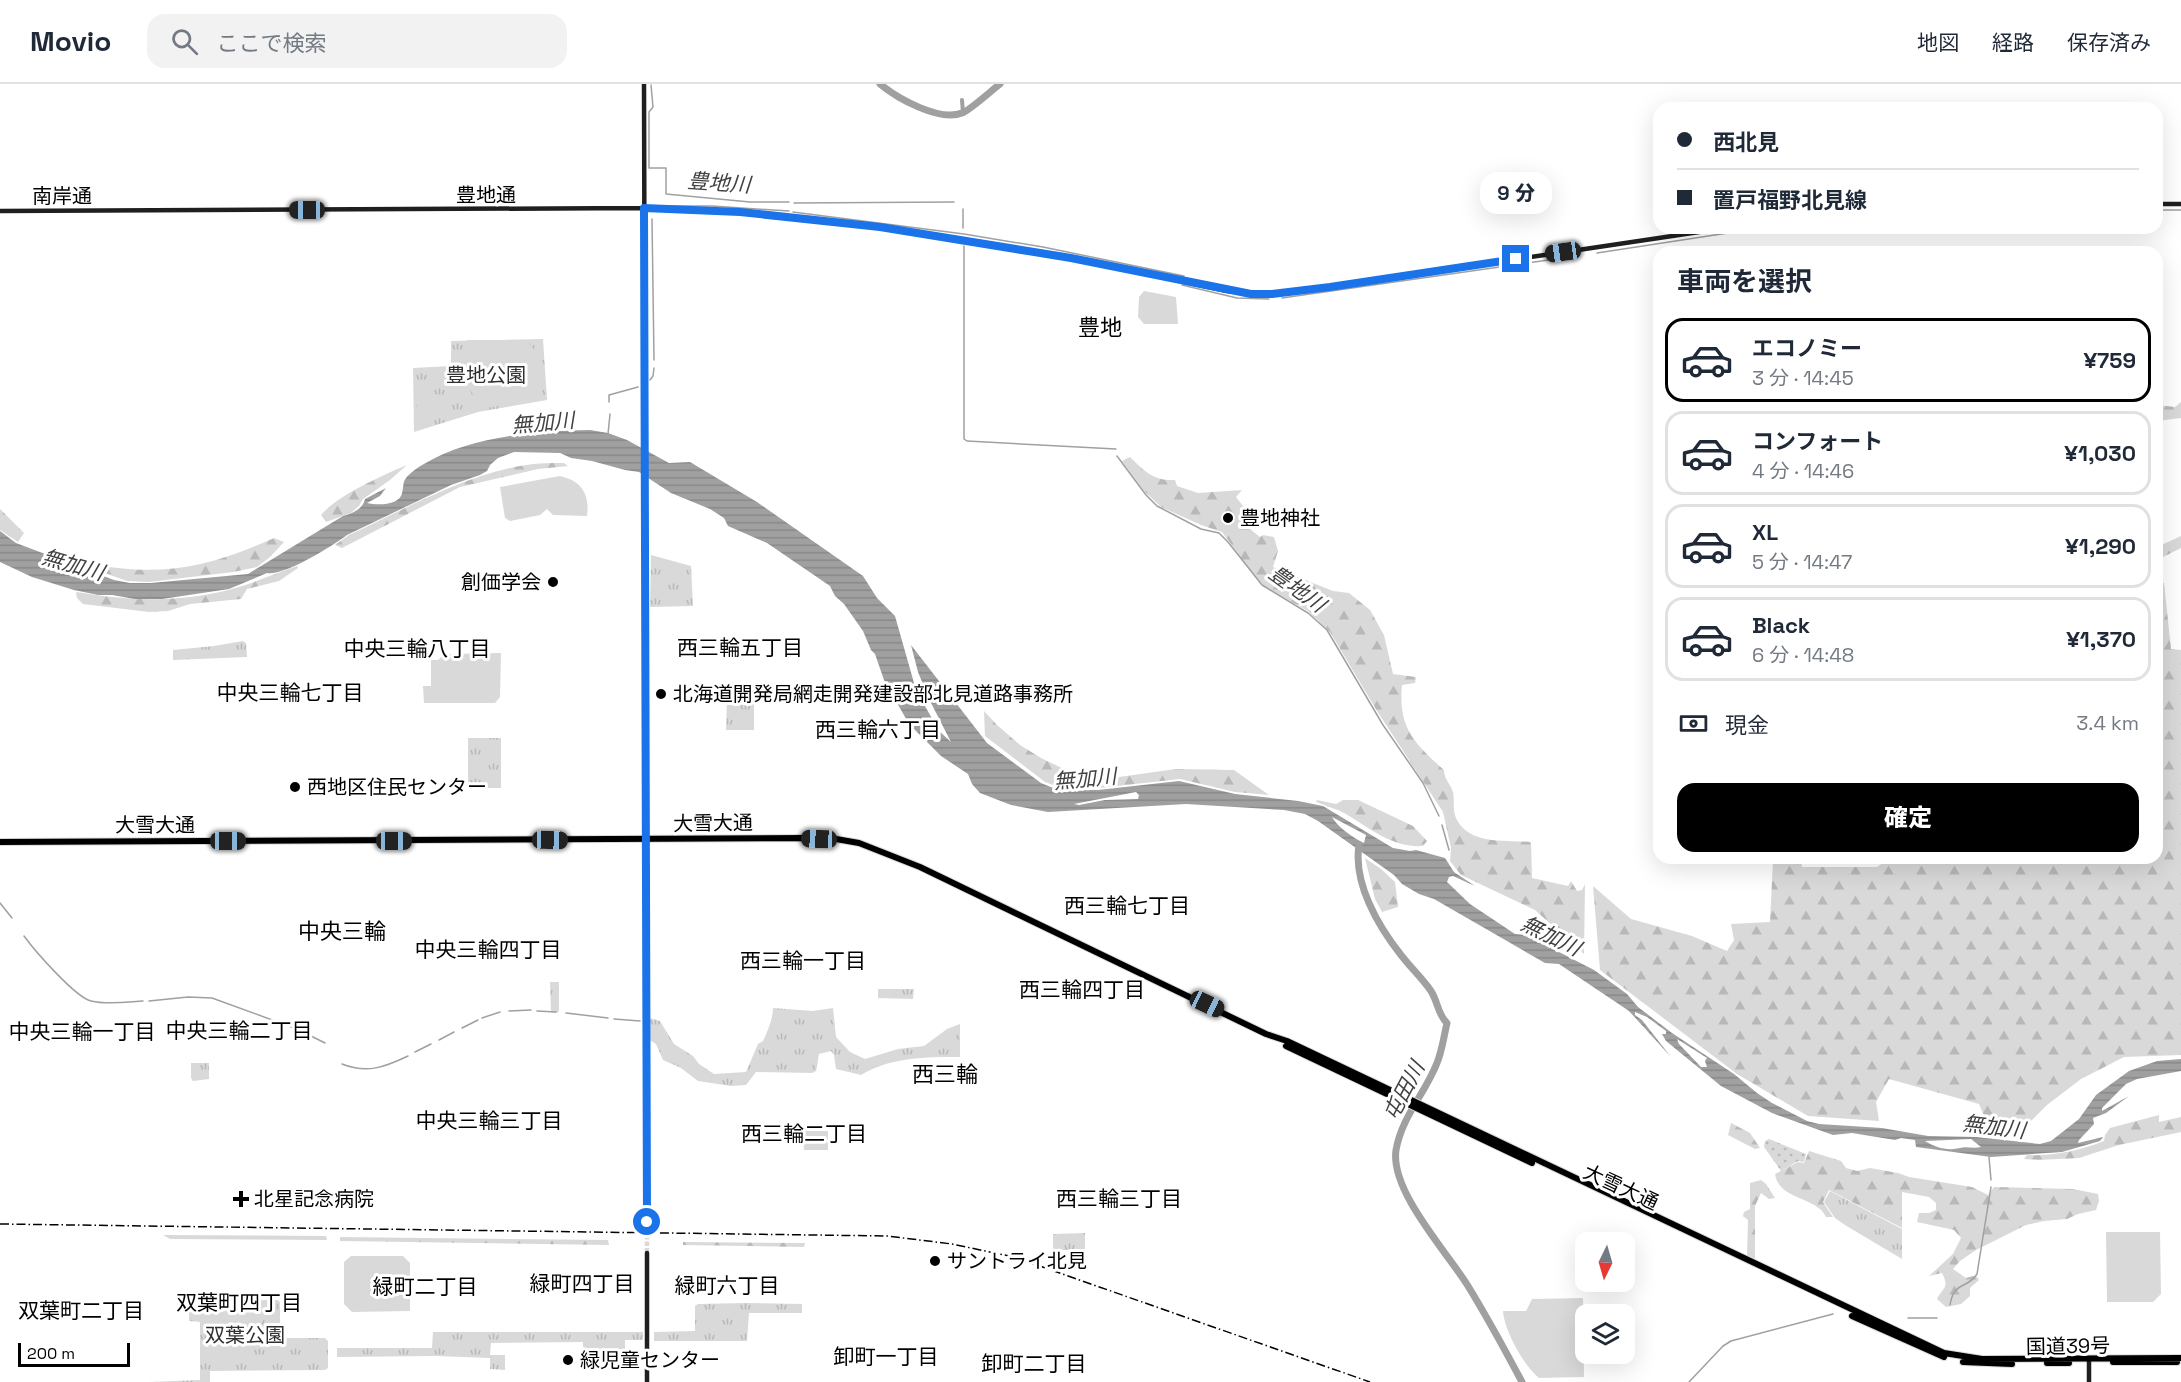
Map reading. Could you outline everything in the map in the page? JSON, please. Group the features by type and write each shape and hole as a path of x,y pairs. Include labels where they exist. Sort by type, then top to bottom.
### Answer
{"highway":[{"name":"大雪大通","path":"0,842 836,839 878,849 920,867 1275,1038 1287,1041 1408,1102 1904,1341 1937,1355 1957,1359"},
{"name":"国道39号","path":"1957,1359 1989,1364 2181,1360"}],"main road":[{"path":"644,84 647,1222"},
{"path":"2163,204 2181,204"},
{"name":"豊地通","path":"125,211 644,208 740,212 880,227 1071,258 1227,291 1260,295 1685,234"},
{"name":"南岸通","path":"0,211 125,211"},
{"path":"647,1252 647,1382"},
{"path":"2089,1361 2089,1382"}],"green space":[{"path":"1144,291 1176,297 1178,324 1144,324 1138,317 1139,297"},
{"name":"豊地公園","path":"543,339 547,400 478,412 414,432 413,368 451,366 451,341"},
{"path":"467,340 526,340 538,355 542,369 540,383 530,400 481,409 456,364"},
{"path":"417,394 444,395 443,418 417,417"},
{"path":"2181,402 2181,418 2163,420 2163,406 2175,407"},
{"path":"1130,457 1150,475 1175,480 1177,486 1198,493 1242,490 1236,497 1246,510 1245,525 1260,537 1263,535 1274,537 1278,551 1273,567 1333,591 1349,593 1370,610 1384,635 1393,674 1416,677 1415,683 1402,685 1401,700 1406,724 1416,743 1444,770 1453,792 1455,817 1463,828 1471,834 1490,840 1531,842 1532,878 1568,886 1571,881 1577,891 1582,890 1585,884 1584,954 1535,910 1461,875 1450,861 1451,848 1443,812 1377,711 1330,632 1308,611 1265,587 1222,532 1161,507 1144,491 1122,461"},
{"path":"564,463 568,466 538,469 460,487 342,548 335,545 349,535 413,504 480,476 526,465"},
{"path":"407,465 363,499 351,513 326,522 321,515 349,493"},
{"path":"560,476 574,481 582,489 587,501 587,516 553,515 547,509 540,515 510,521 505,518 500,487"},
{"path":"0,509 24,533 18,542 0,530"},
{"path":"2181,536 2181,548 2163,557 2163,544"},
{"path":"274,538 284,542 270,557 257,567 233,572 149,582 127,581 88,567 90,564 140,570 184,567 227,557"},
{"path":"651,555 691,566 693,606 650,607"},
{"path":"297,566 298,568 279,581 247,589 241,599 190,604 168,611 149,612 83,604 77,598 76,593 135,599 194,597 240,587"},
{"path":"2164,583 2171,649 2181,650 2181,1055 2124,1057 2081,1079 2047,1105 2019,1133 1991,1133 1979,1104 1889,1079 1876,1102 1879,1121 1808,1116 1737,1074 1600,970 1593,886 1631,919 1692,936 1727,951 1734,940 1731,924 1770,922 1773,864 1802,864 1802,867 1877,867 1881,864 2163,864"},
{"path":"243,641 246,643 247,657 173,660 173,650"},
{"path":"501,653 500,697 495,703 424,703 423,686 431,686 431,660 438,660 445,654"},
{"path":"727,698 754,698 754,730 726,730"},
{"path":"984,711 1020,745 1068,771 1119,777 1176,769 1234,770 1269,795 1235,792 1180,779 1099,788 1059,787 1045,782 985,736"},
{"path":"468,738 501,738 501,788 468,788"},
{"path":"1317,800 1336,804 1343,800 1358,800 1413,826 1427,841 1423,846 1412,846 1392,841 1343,812 1316,802"},
{"path":"1365,858 1395,882 1398,907 1382,912 1375,899"},
{"path":"550,982 559,982 559,1011 557,1013 551,1012"},
{"path":"878,989 914,989 913,999 878,998"},
{"path":"773,1008 813,1011 833,1008 836,1037 850,1052 865,1059 898,1049 924,1046 947,1029 960,1024 960,1057 897,1061 861,1075 836,1069 834,1055 831,1051 819,1054 816,1071 812,1073 756,1072 746,1085 731,1086 698,1081 681,1068 663,1060 656,1044 646,1038 646,1017 660,1021 674,1044 714,1074 746,1072 758,1044 763,1041 767,1033"},
{"path":"191,1063 209,1063 209,1079 193,1081"},
{"path":"2159,1115 2159,1122 2181,1117 2181,1132 2119,1145 2079,1158 2024,1159 2027,1155 2057,1154 2095,1145 2104,1141 2110,1128"},
{"path":"1731,1123 1750,1133 1760,1148 1755,1149 1728,1135"},
{"path":"803,1131 828,1131 828,1150 804,1150"},
{"path":"1769,1139 1806,1154 1804,1162 1798,1161 1781,1171 1764,1147 1765,1141"},
{"path":"1809,1151 1841,1161 1846,1168 1857,1171 1870,1168 1898,1173 1909,1177 1972,1187 1988,1195 1994,1187 2073,1189 2098,1194 2099,1201 2096,1210 2067,1219 2026,1225 1976,1250 1960,1261 1953,1269 1966,1278 1973,1276 1979,1280 1970,1288 1970,1296 1961,1304 1946,1307 1937,1299 1946,1285 1942,1273 1929,1276 1953,1254 1961,1238 1954,1230 1917,1222 1919,1213 1936,1210 1936,1203 1929,1197 1902,1192 1902,1228 1829,1190 1823,1202 1833,1217 1826,1217 1814,1205 1781,1187 1775,1174 1798,1162 1804,1163"},
{"path":"1761,1180 1775,1198 1769,1199 1761,1193 1755,1206 1755,1259 1747,1256 1748,1220 1743,1216 1744,1212 1750,1209 1750,1183"},
{"path":"1830,1191 1902,1229 1902,1259 1835,1218 1824,1202"},
{"path":"2106,1232 2160,1232 2161,1294 2153,1302 2107,1302"},
{"path":"1085,1233 1085,1250 1053,1250 1053,1234"},
{"path":"163,1235 326,1236 327,1240 170,1239"},
{"path":"340,1237 608,1240 609,1245 340,1241"},
{"path":"683,1242 805,1243 804,1247 683,1245"},
{"path":"351,1256 403,1256 410,1263 410,1311 352,1312 344,1304 344,1262"},
{"path":"1583,1298 1583,1304 1575,1304 1575,1364 1584,1364 1584,1377 1539,1378 1527,1365 1507,1328 1503,1311 1526,1311 1532,1299"},
{"name":"双葉公園","path":"278,1300 280,1302 280,1338 325,1338 328,1341 328,1368 325,1370 210,1371 210,1382 150,1382 200,1380 200,1322 189,1321 189,1308 200,1308 200,1301"},
{"path":"215,1302 261,1302 261,1349 242,1344 227,1336 218,1322"},
{"path":"698,1304 802,1304 802,1313 749,1313 747,1341 654,1341 654,1332 695,1331 695,1306"},
{"path":"433,1332 643,1332 643,1340 625,1340 625,1369 583,1369 583,1342 491,1343 490,1355 505,1355 505,1370 490,1369 490,1358 337,1357 337,1348 432,1348"},
{"path":"204,1342 231,1342 231,1361 204,1361"}],"water":[{"name":"無加川","path":"590,430 608,433 627,440 669,463 690,462 757,502 863,576 877,598 895,616 916,690 939,731 951,742 929,699 918,672 911,645 987,743 1041,783 1058,790 1098,790 1179,781 1235,794 1298,801 1323,806 1393,848 1416,850 1445,858 1454,872 1475,886 1453,876 1449,877 1447,882 1470,904 1515,934 1526,935 1594,970 1627,994 1638,1007 1672,1033 1734,1074 1772,1103 1807,1121 1819,1124 1882,1128 1928,1136 1976,1137 2040,1144 2051,1141 2079,1119 2096,1095 2129,1071 2157,1061 2181,1059 2181,1071 2137,1079 2126,1084 2102,1108 2102,1111 2129,1096 2106,1113 2093,1118 2094,1124 2078,1143 2103,1137 2100,1141 2062,1152 1991,1157 1916,1147 1915,1140 1901,1138 1895,1140 1852,1133 1833,1135 1772,1113 1721,1086 1666,1041 1662,1034 1666,1034 1666,1031 1647,1017 1635,1012 1635,1015 1642,1020 1671,1057 1629,1011 1559,964 1545,963 1434,899 1419,894 1402,884 1394,875 1305,814 1284,810 1186,804 1048,812 1011,805 980,793 972,784 968,774 941,756 909,724 884,680 875,654 863,631 844,604 835,596 830,586 767,543 728,526 724,518 710,509 671,493 639,472 571,458 560,453 514,452 498,458 487,471 480,475 451,485 347,535 320,553 296,565 275,573 267,573 229,589 162,599 98,595 32,577 0,562 0,531 16,543 114,580 130,583 248,574 343,516 357,510 365,499 386,488 380,496 367,503 394,502 401,496 405,480 410,474 442,455 462,447 504,437","holes":["1136,792 1139,795 1138,799 1074,804","1332,817 1366,835 1364,843 1338,825","1677,1039 1707,1058 1705,1061 1707,1067 1701,1067","1971,1139 1981,1147 1947,1149 1925,1141"]}],"waterway":[{"path":"880,84 919,107 953,115 962,113 975,105 1000,84"},
{"name":"豊地川","path":"651,85 653,107 649,112 649,168 666,168 666,194 750,202 789,202"},
{"path":"962,100 963,113"},
{"name":"豊地川","path":"794,203 954,202"},
{"path":"652,206 712,206 789,211"},
{"name":"豊地川","path":"963,209 963,228"},
{"name":"豊地川","path":"2163,210 2181,210"},
{"name":"豊地川","path":"793,212 964,234 1043,247 1184,276 1183,278"},
{"path":"652,219 654,360"},
{"name":"豊地川","path":"1597,253 1721,234"},
{"name":"豊地川","path":"964,246 964,439 1116,449"},
{"name":"豊地川","path":"1282,298 1576,256"},
{"name":"豊地川","path":"1182,285 1237,298 1269,299"},
{"path":"650,380 654,368"},
{"path":"609,402 609,395 638,387"},
{"path":"608,434 610,414"},
{"name":"豊地川","path":"1117,456 1157,506 1201,529 1219,533 1262,585 1308,613 1327,630 1383,725 1423,783 1439,816"},
{"name":"豊地川","path":"1442,825 1449,850"},
{"name":"屯田川","path":"1359,845 1360,874 1369,903 1392,944 1431,991 1447,1023 1437,1063 1408,1116 1399,1138 1396,1150 1397,1166 1402,1184 1422,1221 1468,1286 1522,1382"},
{"path":"0,903 12,918"},
{"path":"24,936 56,973 84,998 104,1003 143,1001"},
{"path":"149,1001 188,997 212,998 297,1029 325,1043"},
{"path":"509,1011 531,1010"},
{"path":"537,1011 556,1012"},
{"path":"482,1018 500,1012"},
{"path":"566,1013 608,1018"},
{"path":"614,1019 640,1021"},
{"path":"462,1028 478,1020"},
{"path":"439,1040 454,1032"},
{"path":"415,1052 431,1044"},
{"path":"342,1064 368,1069 408,1056"},
{"path":"1989,1157 1991,1180"},
{"path":"1950,1305 1954,1292 1977,1274 1991,1187"},
{"path":"1689,1382 1723,1346 1731,1341 1833,1314"},
{"path":"1908,1318 1937,1318"}],"tunnel":[{"path":"647,1222 647,1253"}],"railway":[{"path":"0,1224 887,1236 952,1244 1014,1257 1370,1382"}],"place":[{"name":"豊地神社","path":"1228,518"},
{"name":"創価学会","path":"553,582"},
{"name":"北海道開発局網走開発建設部北見道路事務所","path":"661,694"},
{"name":"西地区住民センター","path":"295,787"},
{"name":"北星記念病院","path":"241,1199"},
{"name":"サントライ北見","path":"935,1261"},
{"name":"緑児童センター","path":"568,1360"}],"district":[{"name":"豊地","path":"1100,327"},
{"name":"西三輪五丁目","path":"740,648"},
{"name":"中央三輪八丁目","path":"417,649"},
{"name":"中央三輪七丁目","path":"290,693"},
{"name":"西三輪六丁目","path":"878,730"},
{"name":"西三輪七丁目","path":"1127,906"},
{"name":"中央三輪","path":"342,931"},
{"name":"中央三輪四丁目","path":"488,950"},
{"name":"西三輪一丁目","path":"803,961"},
{"name":"西三輪四丁目","path":"1082,990"},
{"name":"中央三輪二丁目","path":"239,1031"},
{"name":"中央三輪一丁目","path":"82,1032"},
{"name":"西三輪","path":"945,1074"},
{"name":"中央三輪三丁目","path":"489,1121"},
{"name":"西三輪二丁目","path":"804,1134"},
{"name":"西三輪三丁目","path":"1119,1199"},
{"name":"緑町四丁目","path":"582,1284"},
{"name":"緑町六丁目","path":"727,1286"},
{"name":"緑町二丁目","path":"425,1287"},
{"name":"双葉町四丁目","path":"239,1303"},
{"name":"双葉町二丁目","path":"81,1311"},
{"name":"卸町一丁目","path":"886,1357"},
{"name":"卸町二丁目","path":"1034,1364"}],"route":[{"path":"647,1222 644,208 791,216 880,227 1071,258 1227,291 1260,295 1330,287 1516,259"}]}
